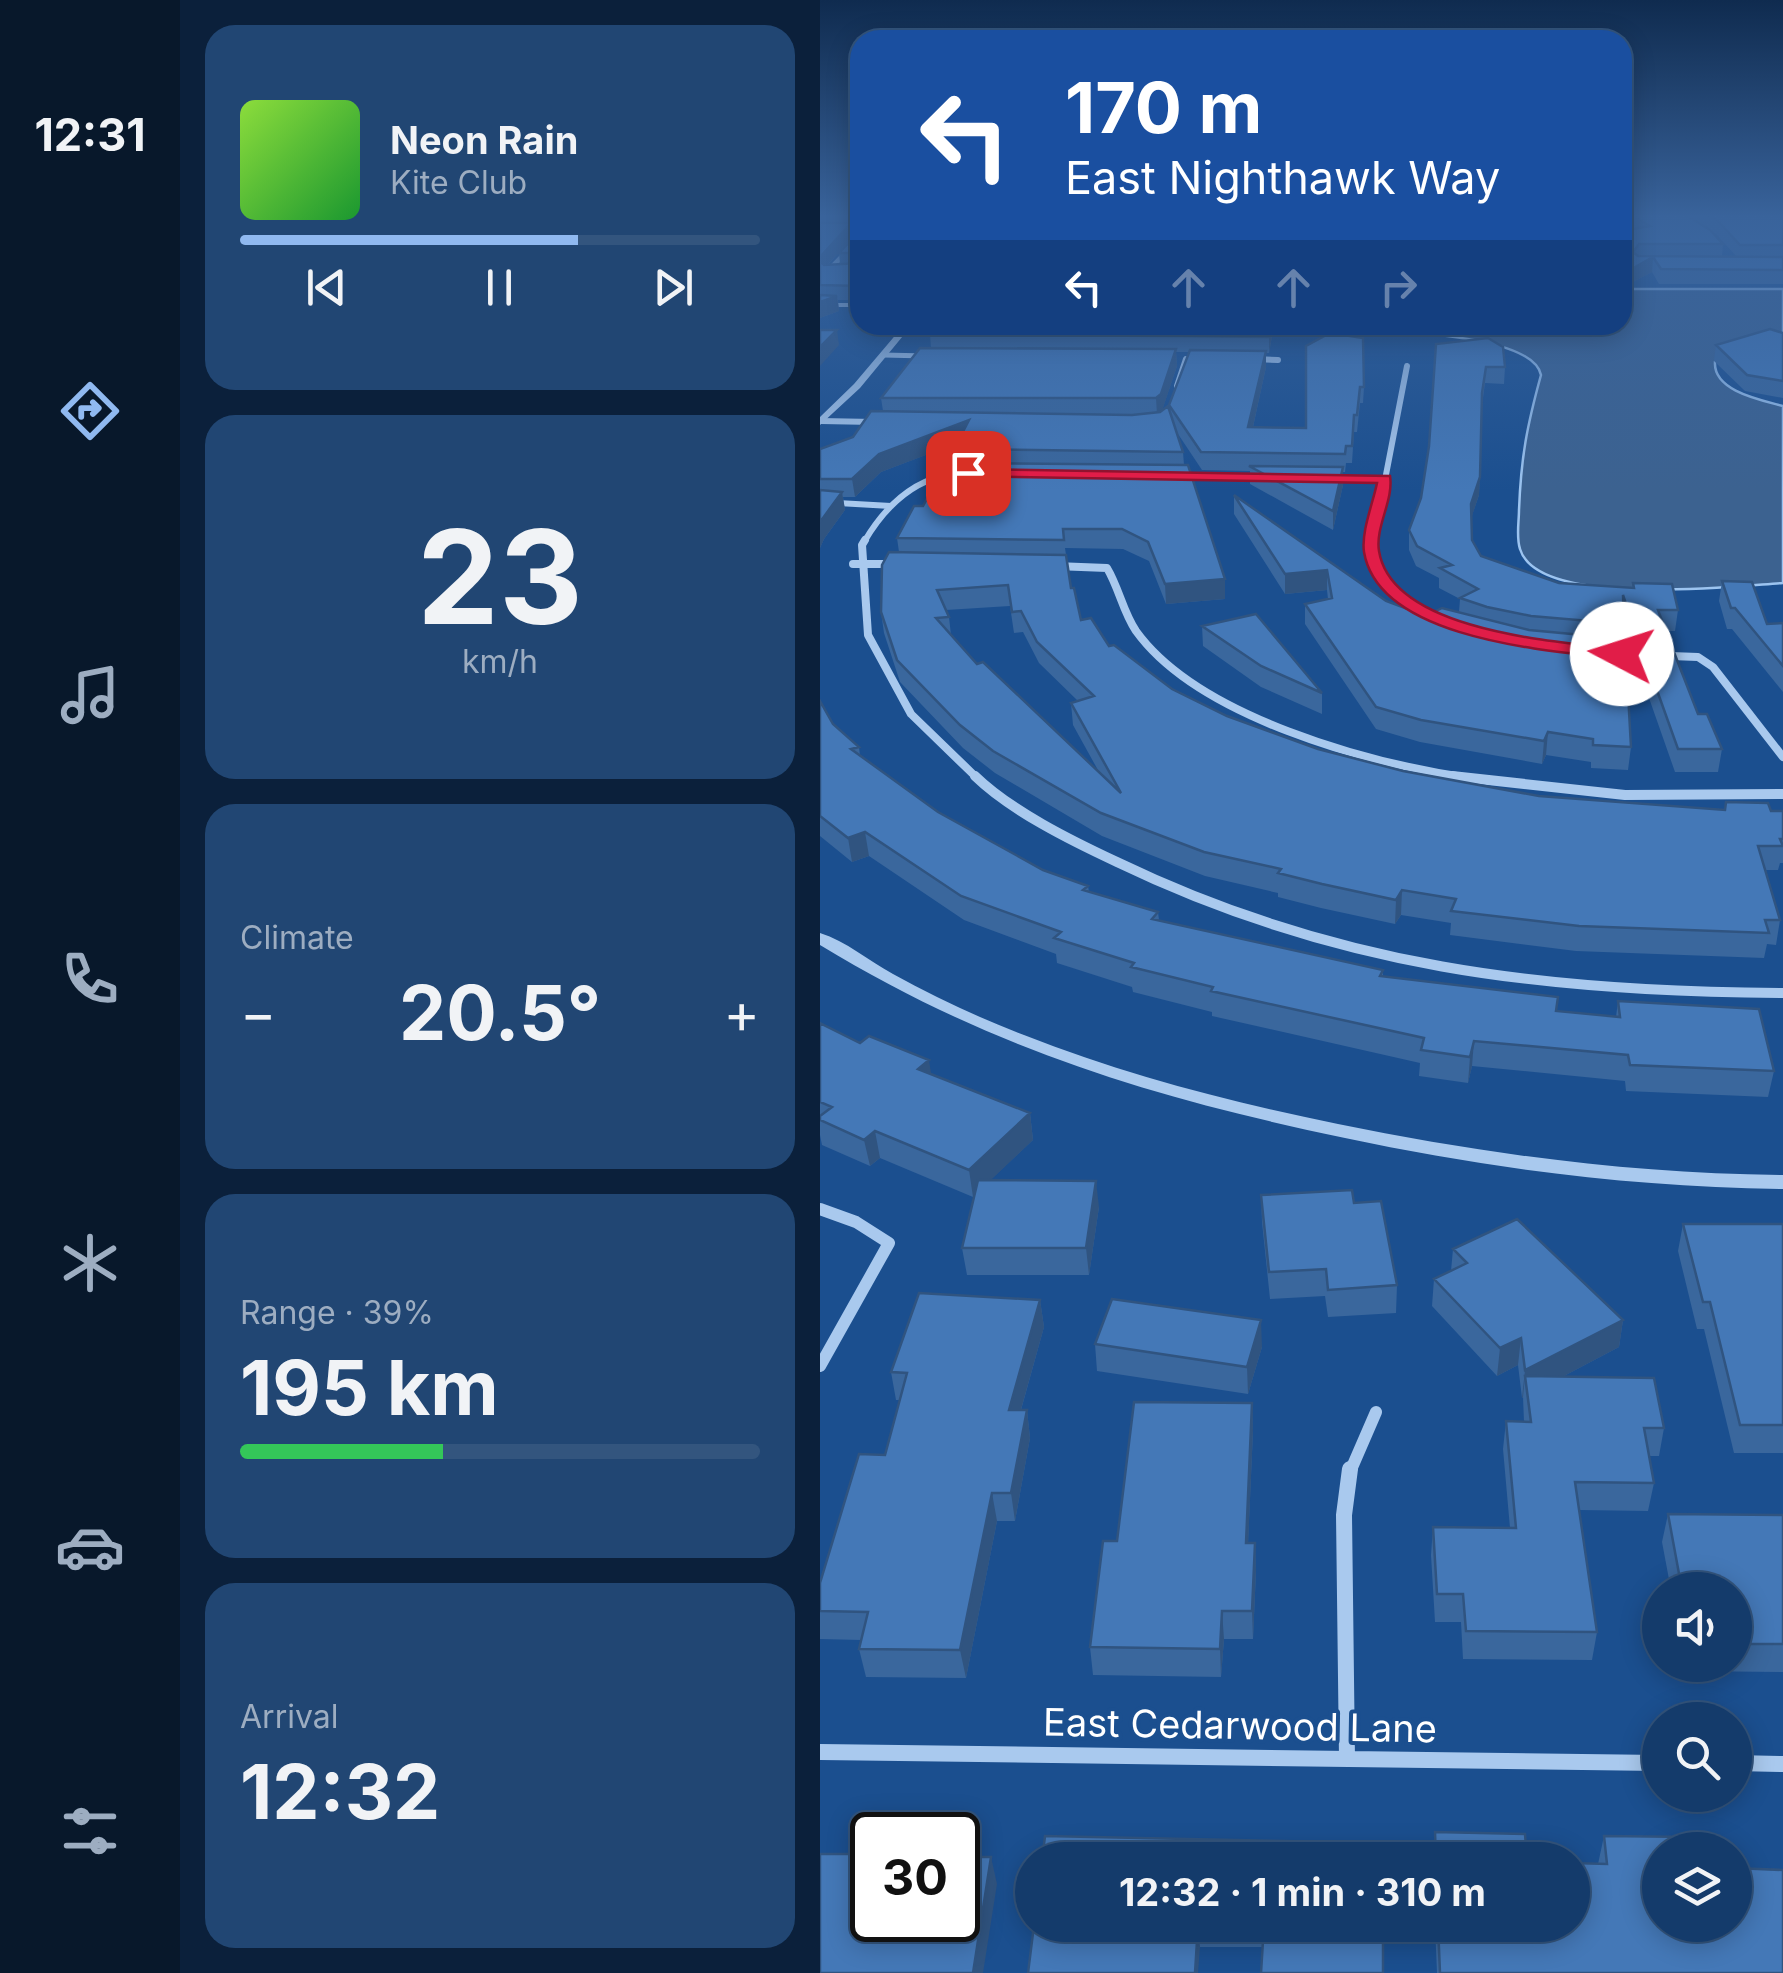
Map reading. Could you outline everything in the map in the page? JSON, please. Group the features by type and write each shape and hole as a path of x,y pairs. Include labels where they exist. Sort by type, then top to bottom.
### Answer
{"street":[{"path":"820,421 900,335"},
{"path":"882,356 940,356"},
{"path":"1167,358 1204,359"},
{"path":"1173,399 1186,359"},
{"path":"1241,359 1278,360"},
{"path":"1407,366 1372,534 1375,566 1384,581 1402,597 1451,622"},
{"path":"820,421 882,422"},
{"path":"846,580 870,532 916,482 936,474 968,473"},
{"path":"1166,476 1265,478"},
{"path":"1324,478 1385,479"},
{"path":"820,502 891,506"},
{"path":"852,564 908,564"},
{"path":"1048,566 1107,568 1125,614 1139,636 1180,675 1241,710 1346,750 1402,766 1552,790 1663,798 1783,794"},
{"path":"1606,653 1698,657 1714,666 1783,757"},
{"path":"1170,898 1291,936 1440,969 1615,989 1783,993"},
{"path":"820,938 861,965 961,1016 1144,1086 1463,1156 1598,1171 1783,1182"},
{"path":"820,1209 856,1222 889,1243 820,1366"},
{"path":"1347,1759 1344,1515 1351,1464 1376,1412"},
{"name":"East Cedarwood Lane","path":"820,1752 1642,1763"},
{"path":"1752,1764 1783,1764"}],"water":[{"path":"1632,307 1783,307 1783,337 1715,362 1716,372 1730,387 1783,406 1783,583 1640,590 1562,580 1534,568 1520,549 1518,530 1523,457 1541,375 1515,351 1431,335 1632,335"}],"building":[{"path":"1770,329 1783,333 1783,381 1747,375 1716,345"},
{"path":"820,330 837,330 820,347"},
{"path":"1043,335 1269,335 1269,337"},
{"path":"1326,335 1363,338 1364,387 1360,387 1354,415 1352,446 1346,446 1345,454 1201,452 1169,405 1190,350 1266,351 1248,427 1306,428 1306,346"},
{"path":"1488,338 1503,347 1505,367 1486,367 1482,393 1480,477 1471,504 1472,540 1481,556 1559,583 1634,588 1633,583 1672,584 1678,610 1658,610 1664,626 1633,625 1623,595 1624,624 1531,616 1487,607 1460,598 1478,589 1440,568 1452,565 1417,546 1409,530 1421,498 1429,446 1436,344"},
{"path":"920,348 1176,349 1161,394 1156,398 881,398"},
{"path":"1168,406 1183,452 954,449 969,420 879,454 852,479 820,479 820,449 853,437 871,411 1132,415 1160,412"},
{"path":"946,463 1188,465 1225,579 1165,584 1148,542 1122,529 1063,529 1064,540 897,538 914,506 923,506"},
{"path":"1249,466 1343,467 1333,511"},
{"path":"820,490 842,492 820,522"},
{"path":"1234,495 1386,601 1426,616 1442,608 1529,630 1625,639 1631,747 1593,745 1593,739 1548,732 1544,741 1421,720 1376,707 1305,604 1332,598 1327,570 1285,574"},
{"path":"889,552 1066,555 1081,620 1091,618 1109,646 1114,645 1172,689 1227,716 1318,749 1403,771 1539,796 1725,810 1726,802 1768,803 1771,811 1783,811 1783,846 1758,846 1780,920 1765,920 1769,933 1579,926 1451,911 1456,899 1402,890 1396,900 1322,884 1278,873 1281,869 1204,852 1101,813 993,751 960,725 897,660 881,612 882,565","holes":["1008,585 1012,612 1021,611 1037,642 1094,696 1071,703 1121,793 983,662 977,664 936,618 949,617 937,590"]},
{"path":"1722,581 1752,582 1767,624 1783,623 1783,666 1731,608"},
{"path":"1256,614 1322,693 1261,666 1202,626"},
{"path":"1639,640 1670,642 1698,714 1707,714 1722,749 1678,749"},
{"path":"820,701 833,724 859,747 851,749 938,812 1043,870 1088,886 1083,890 1158,912 1152,919 1383,970 1380,976 1558,997 1556,1011 1620,1017 1618,1001 1759,1009 1774,1071 1630,1065 1628,1055 1474,1041 1470,1057 1421,1050 1424,1038 1211,991 1213,987 1131,967 1134,963 1054,938 1061,932 961,896 865,832 848,838 820,816"},
{"path":"820,1023 860,1043 869,1036 929,1060 918,1069 1030,1113 969,1170 875,1131 864,1140 820,1120 832,1107 820,1102"},
{"path":"978,1180 1096,1181 1086,1248 962,1248"},
{"path":"1352,1190 1354,1203 1381,1201 1397,1285 1328,1290 1326,1269 1269,1272 1261,1195"},
{"path":"1517,1219 1623,1320 1525,1370 1521,1338 1500,1348 1434,1279 1467,1263 1453,1249"},
{"path":"1683,1224 1783,1224 1783,1425 1740,1425 1710,1302 1703,1302"},
{"path":"919,1293 1040,1300 1009,1410 1027,1410 1011,1493 992,1493 960,1650 859,1649 868,1612 820,1611 820,1583 859,1454 885,1455 907,1373 891,1372"},
{"path":"1112,1299 1261,1320 1247,1367 1095,1344"},
{"path":"1525,1376 1654,1378 1664,1428 1644,1428 1654,1483 1575,1482 1597,1632 1466,1631 1463,1594 1437,1594 1433,1527 1516,1528 1506,1421 1531,1422"},
{"path":"1134,1402 1252,1403 1246,1543 1255,1543 1252,1611 1222,1611 1220,1649 1090,1647 1103,1541 1117,1541"},
{"path":"1668,1514 1783,1515 1783,1644 1752,1644 1752,1572 1679,1572"},
{"path":"1435,1832 1525,1834 1526,1842 1435,1842"},
{"path":"1045,1836 1334,1842 1044,1842"},
{"path":"1604,1836 1642,1836 1642,1942 1752,1942 1752,1869 1783,1870 1783,1973 1440,1973 1439,1942 1590,1942 1590,1864 1607,1864"},
{"path":"820,1854 850,1854 850,1942 978,1942 973,1973 820,1973"},
{"path":"980,1857 991,1857 980,1928"},
{"path":"1032,1942 1197,1942 1195,1973 1028,1973"},
{"path":"1263,1942 1383,1942 1383,1973 1261,1973"}],"route":[{"path":"968,473 1385,479 1371,550 1384,581 1402,597 1436,617 1481,633 1522,643 1622,654"}]}
